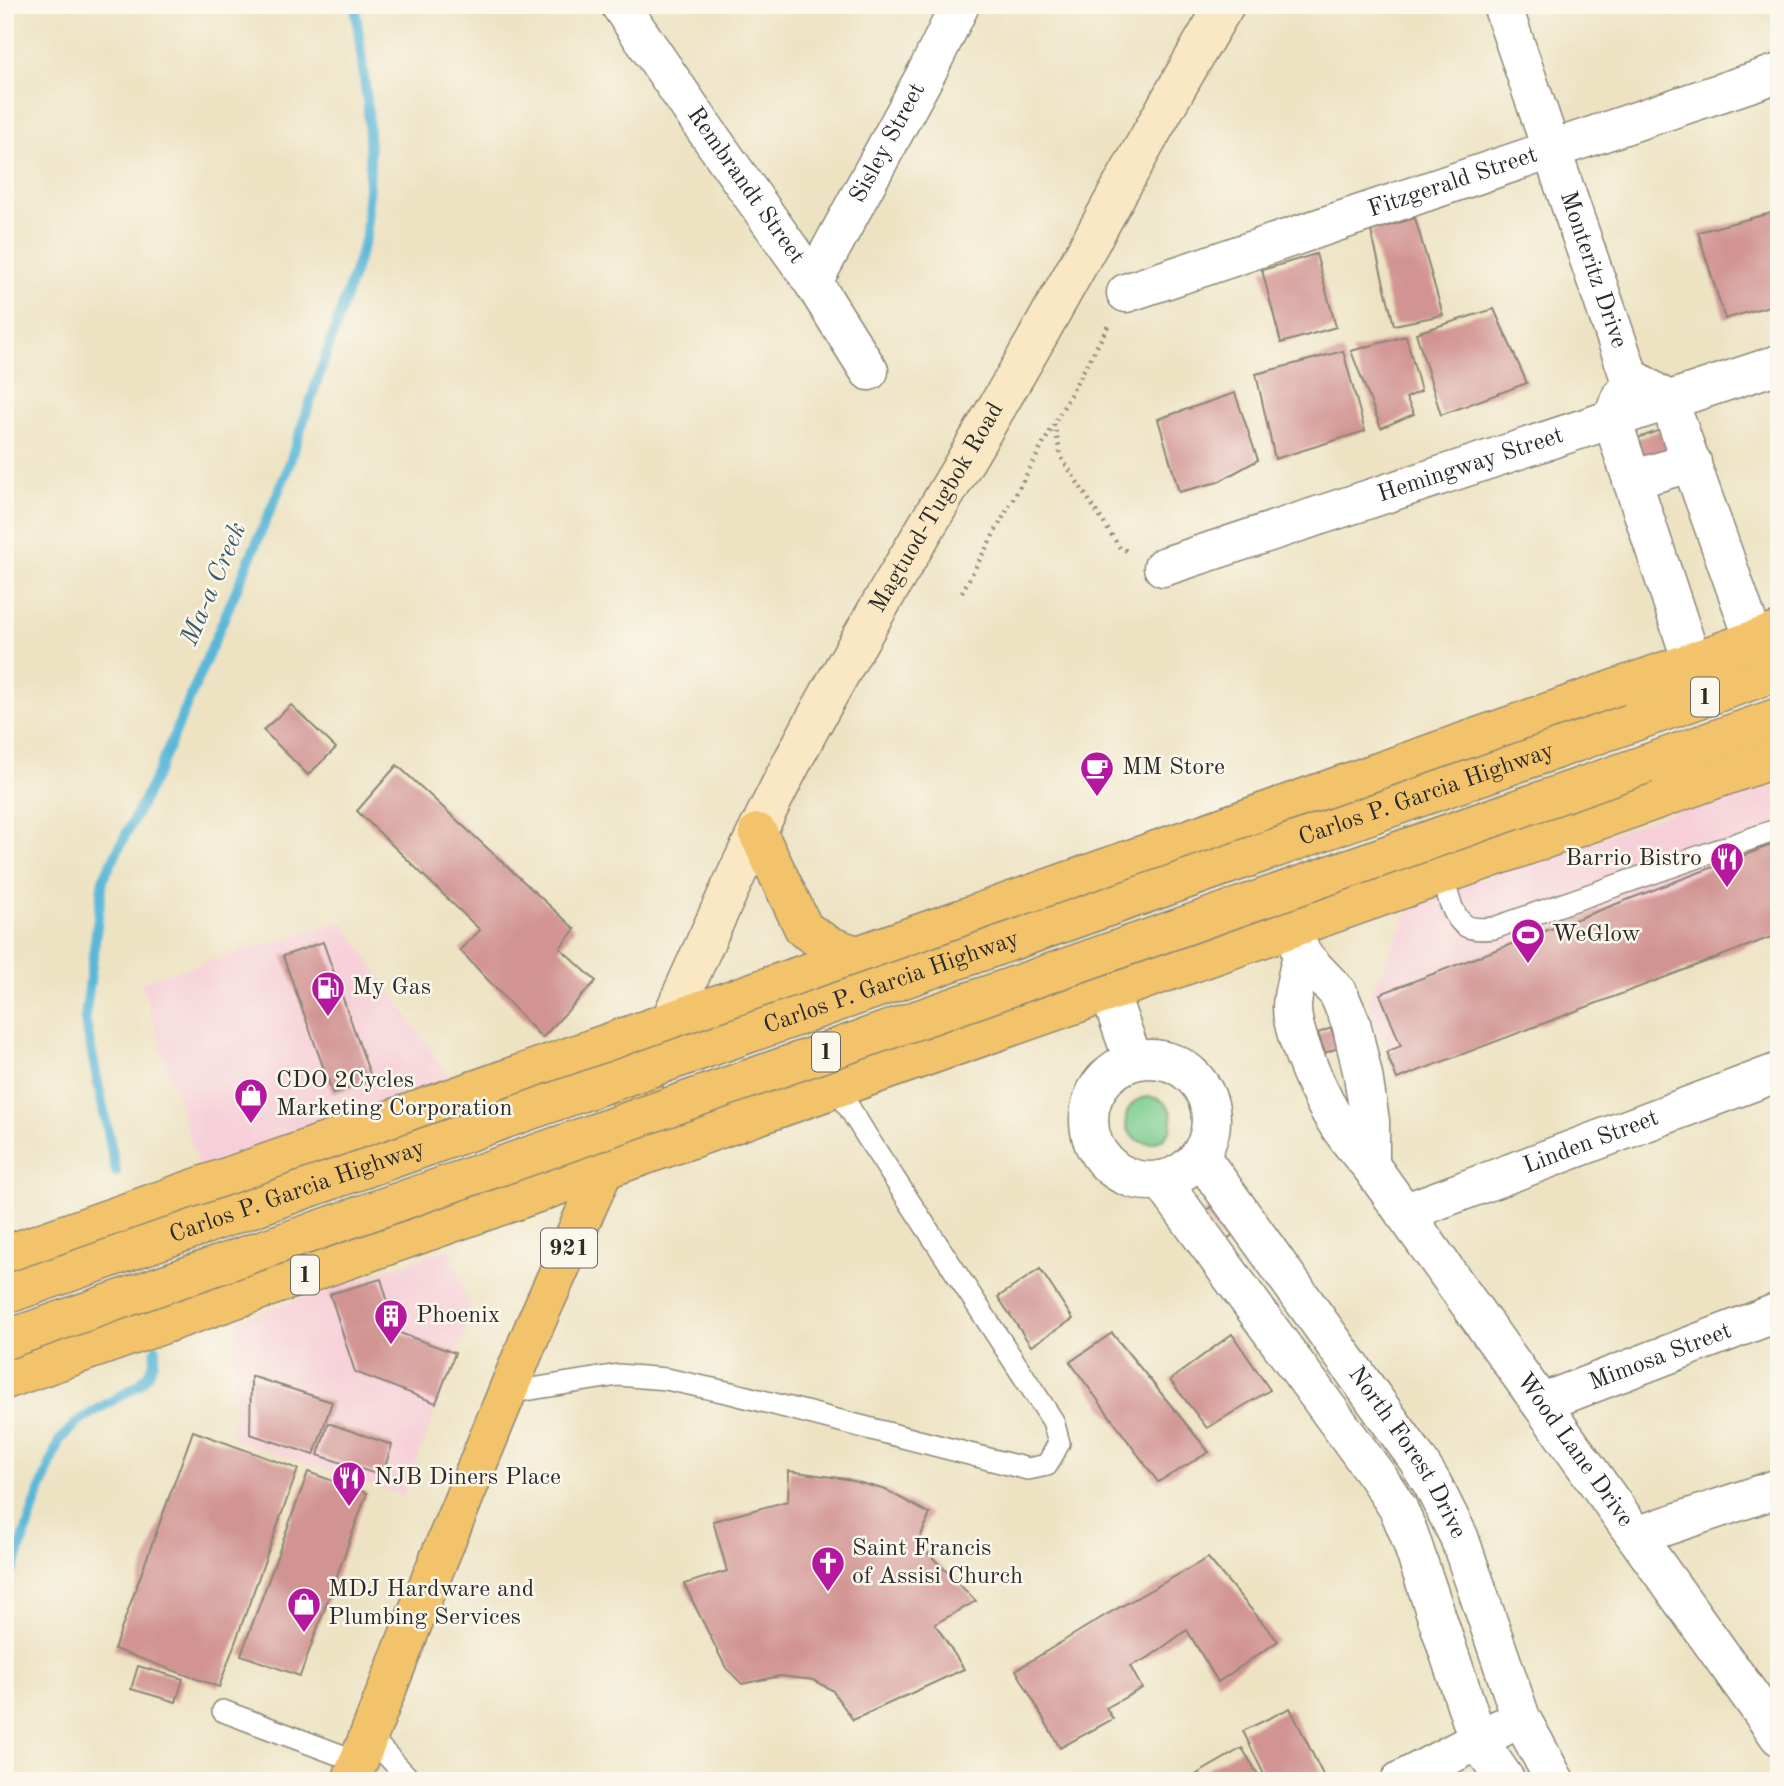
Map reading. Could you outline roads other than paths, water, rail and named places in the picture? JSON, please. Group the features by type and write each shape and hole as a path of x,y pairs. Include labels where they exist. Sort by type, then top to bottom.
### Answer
{"main road":[{"name":"Magtuod-Tugbok Road","path":"670,1021 786,774 850,655 1010,386 1225,5"},
{"name":"Carlos P. Garcia Highway","path":"5,1255 1766,636"},
{"name":"Carlos P. Garcia Highway","path":"5,1295 1779,671"},
{"name":"Carlos P. Garcia Highway","path":"5,1340 1779,717"},
{"path":"1524,721 1564,832"},
{"name":"1","path":"5,1380 1109,992 1297,942 1442,875 1779,757"},
{"path":"1252,817 1297,942"},
{"path":"758,833 804,929 828,945 856,955"},
{"path":"1070,880 1109,992"},
{"path":"920,933 960,1045"},
{"path":"797,976 837,1088"},
{"path":"604,1169 670,1021"},
{"path":"414,1111 453,1223"},
{"name":"921","path":"360,1760 424,1595 534,1327 604,1169"},
{"path":"243,1171 284,1282"},
{"path":"64,1234 104,1345"}],"street":[{"name":"Rembrandt Street","path":"620,5 813,282 869,371"},
{"name":"Sisley Street","path":"813,282 929,68 960,5"},
{"name":"Monteritz Drive","path":"1502,5 1629,376 1669,401"},
{"name":"Fitzgerald Street","path":"1126,293 1779,73"},
{"name":"Hemingway Street","path":"1164,567 1779,364"},
{"name":"Monteritz Drive","path":"1612,419 1629,376"},
{"path":"1669,401 1766,636"},
{"path":"1612,419 1692,662"},
{"path":"1632,480 1692,462"},
{"path":"1297,942 1338,993 1351,1023 1370,1121 1370,1165"},
{"name":"Wood Lane Drive","path":"1297,942 1292,1009 1299,1040 1327,1109 1636,1536 1764,1690 1779,1735"},
{"path":"1109,992 1133,1060"},
{"path":"1155,1058 1176,1064 1194,1076 1206,1094 1212,1115 1210,1136 1200,1156 1176,1176 1161,1180 1140,1181 1120,1174 1103,1161 1092,1143 1088,1123 1090,1102 1099,1083 1114,1069 1133,1060 1155,1058"},
{"name":"Linden Street","path":"1404,1213 1779,1072"},
{"name":"North Forest Drive","path":"1200,1156 1433,1485 1459,1537 1521,1718 1555,1781"},
{"name":"North Forest Drive","path":"1161,1180 1398,1508 1422,1570 1478,1740 1506,1781"},
{"path":"1240,1289 1277,1264"},
{"name":"Mimosa Street","path":"1541,1404 1779,1312"},
{"path":"1636,1536 1779,1488"},
{"path":"1401,1781 1521,1718"}],"lane":[{"path":"1442,875 1455,912 1461,921 1468,927 1494,928 1779,829"},
{"path":"507,1393 618,1375 666,1379 1028,1469 1046,1465 1059,1443 1053,1422 837,1088"},
{"path":"223,1710 411,1781"}],"waterway":[{"name":"Ma-a Creek","path":"116,1172 85,1019 103,879 159,770 285,476 366,237 370,162 368,110 355,5"},
{"name":"Ma-a Creek","path":"5,1583 14,1567 59,1441 77,1422 140,1384 149,1373 156,1349"}],"place":[{"name":"MM Store","path":"1097,798"},
{"name":"Barrio Bistro","path":"1727,889"},
{"name":"WeGlow","path":"1528,965"},
{"name":"My Gas","path":"328,1018"},
{"name":"CDO 2Cycles Marketing Corporation","path":"251,1125"},
{"name":"Phoenix","path":"391,1346"},
{"name":"NJB Diners Place","path":"349,1508"},
{"name":"Saint Francis of Assisi Church","path":"828,1593"},
{"name":"MDJ Hardware and Plumbing Services","path":"304,1634"}]}
